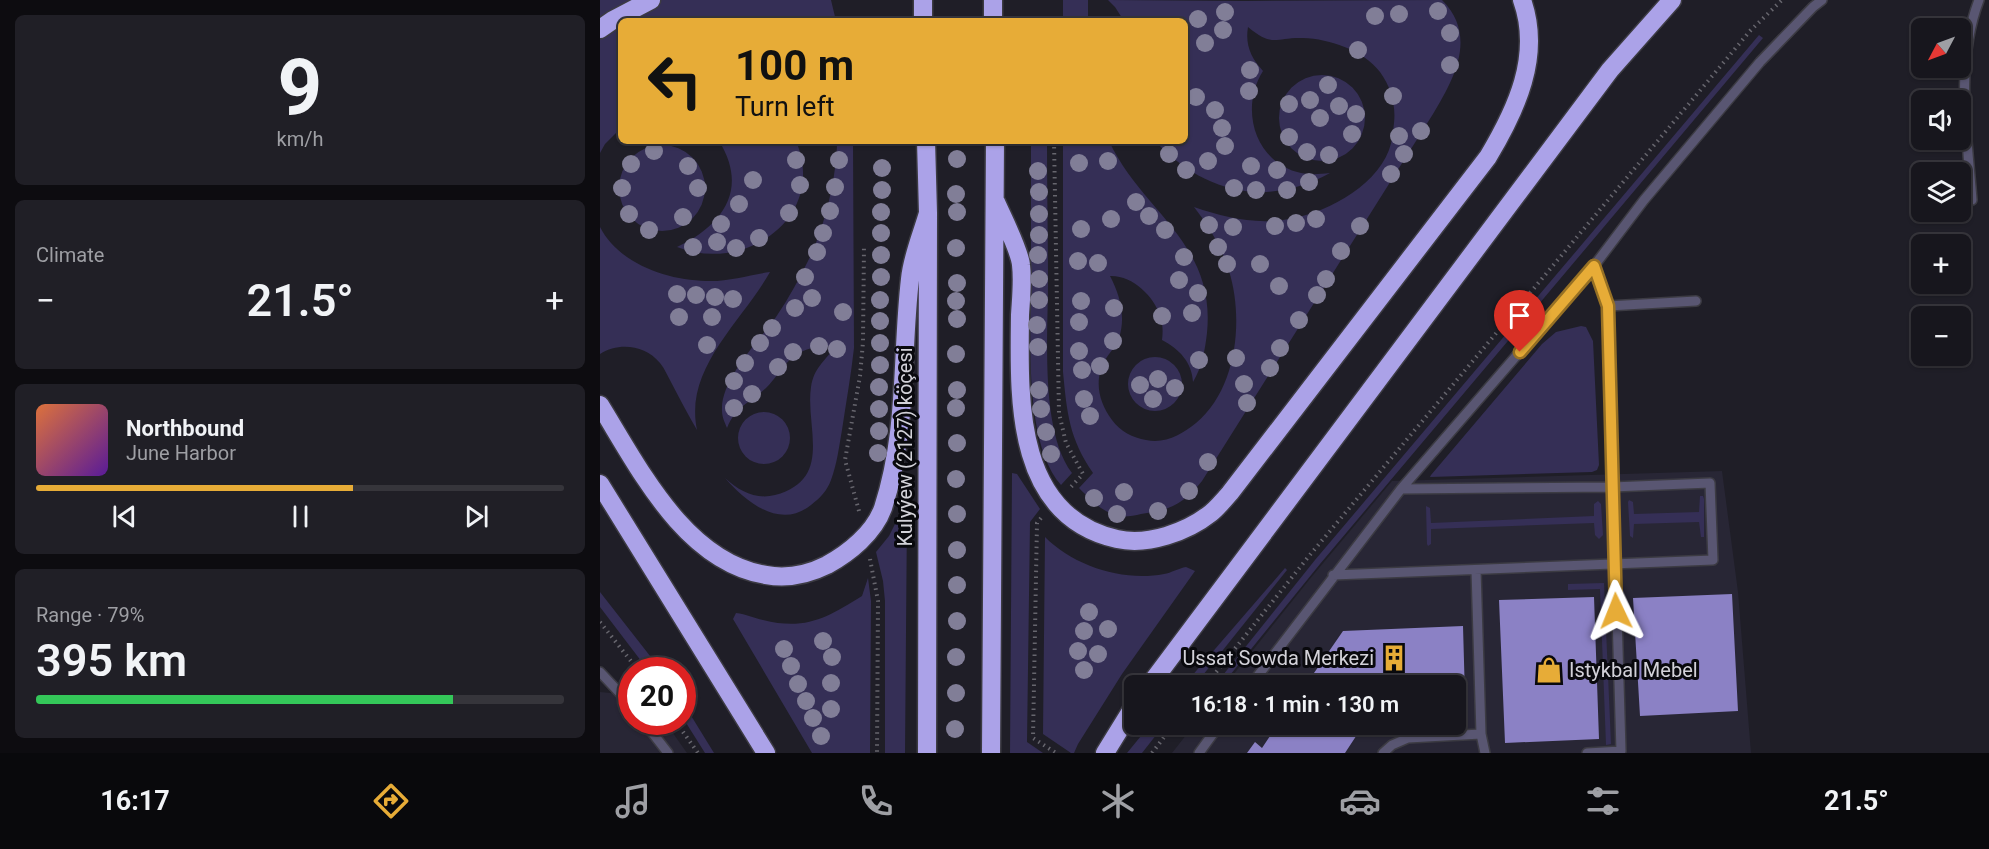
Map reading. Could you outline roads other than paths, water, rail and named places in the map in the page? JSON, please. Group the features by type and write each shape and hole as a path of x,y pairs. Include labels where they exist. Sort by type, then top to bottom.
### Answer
{"highway":[{"path":"600,29 651,0"},
{"path":"923,0 923,18"},
{"path":"993,0 993,18"},
{"path":"996,201 1021,263 1020,367 1023,422 1034,465 1044,487 1053,502 1070,518 1106,537 1124,541 1148,540 1172,534 1210,513 1230,493 1488,157 1506,127 1518,97 1530,53 1529,32 1522,0"},
{"path":"1157,675 1610,70 1672,0"},
{"name":"Kulyýew (2127) köçesi","path":"926,144 928,213 927,753"},
{"path":"991,753 995,144"},
{"path":"600,405 647,480 668,508 692,537 711,553 738,568 773,576 792,577 812,573 836,560 865,536 882,510 898,449 903,404 910,276 928,213"},
{"path":"600,484 766,753"},
{"path":"1105,753 1124,722"}],"lane":[{"path":"1258,675 1401,489 1594,266 1644,200 1760,62 1813,6 1822,0"},
{"path":"1972,200 1963,91 1972,18 1980,0"},
{"path":"1587,753 1621,751 1608,306 1594,266"},
{"path":"1608,306 1696,301"},
{"path":"1333,575 1713,560 1710,483 1612,487 1401,489"},
{"path":"1476,570 1481,734 1485,753"},
{"path":"600,672 618,691"},
{"path":"1383,753 1392,745 1407,738 1481,734"},
{"path":"654,735 668,753"},
{"path":"1199,753 1212,735"}],"place":[{"name":"Ussat Sowda Merkezi","path":"1394,658"},
{"name":"Istykbal Mebel","path":"1549,670"}]}
